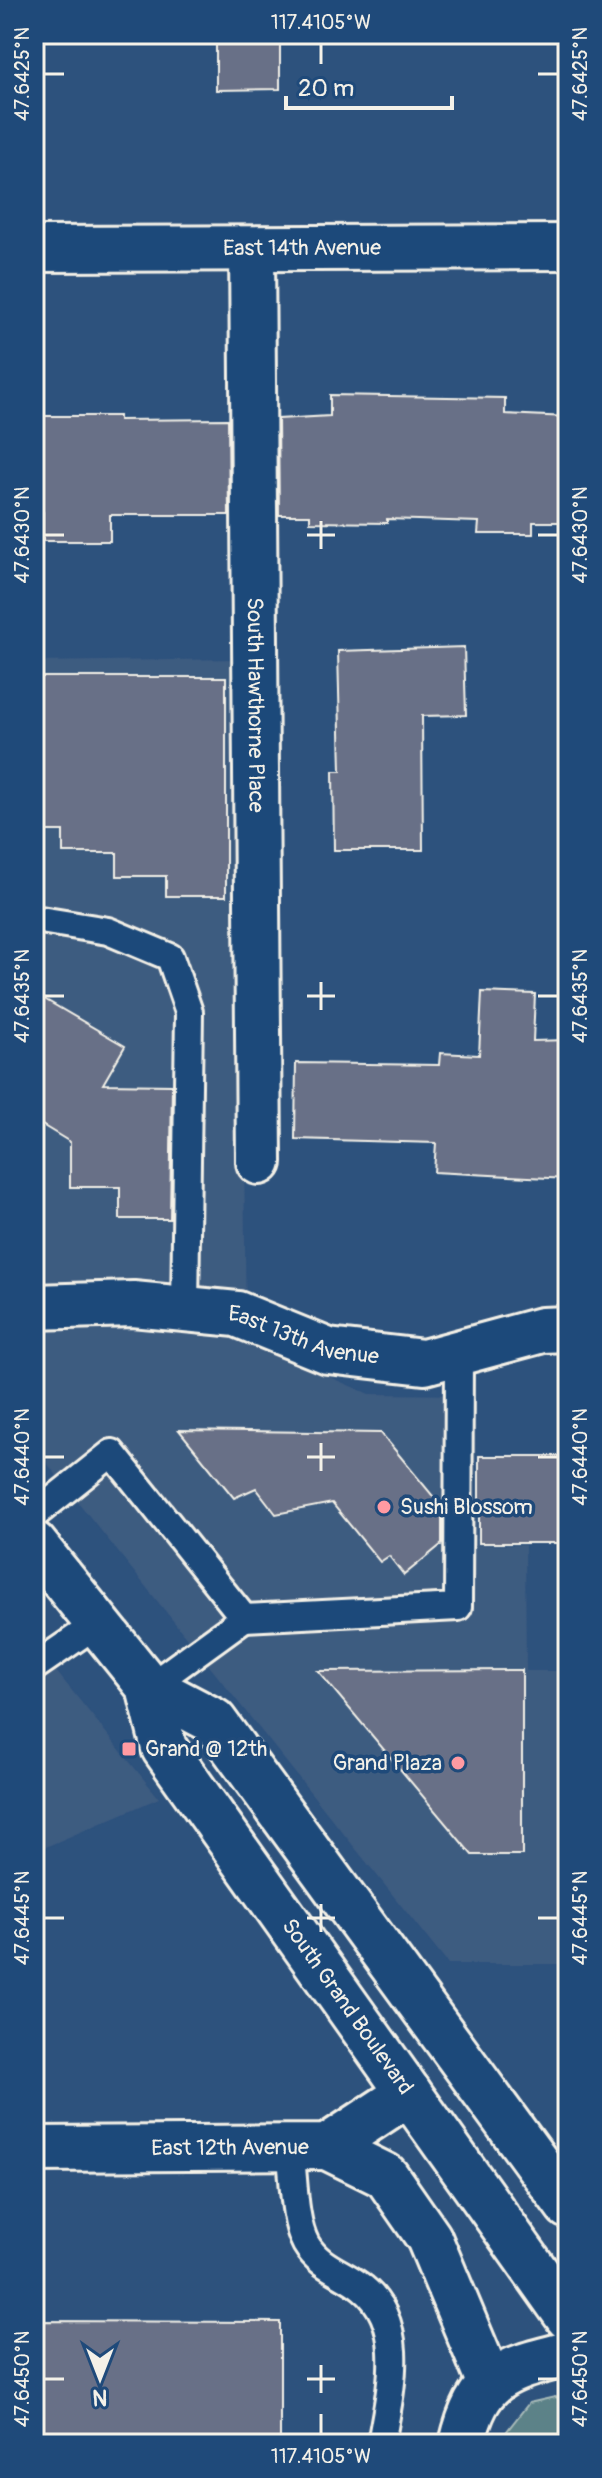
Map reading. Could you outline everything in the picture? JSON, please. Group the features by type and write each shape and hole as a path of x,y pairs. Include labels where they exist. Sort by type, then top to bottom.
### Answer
{"street":[{"name":"East 14th Avenue","path":"34,249 568,247"},
{"name":"South Hawthorne Place","path":"252,249 259,1162"},
{"name":"East 13th Avenue","path":"34,1307 133,1304 237,1314 328,1351 424,1362 542,1330 568,1329"},
{"name":"South Grand Boulevard","path":"34,1544 149,1687 214,1721 568,2206"},
{"name":"South Grand Boulevard","path":"149,1687 164,1748 568,2317"},
{"name":"East 12th Avenue","path":"34,2149 309,2147 409,2093"},
{"path":"309,2147 386,2176 429,2238 490,2384"},
{"path":"462,2444 471,2409 490,2384 514,2369 568,2354"}],"lane":[{"path":"34,919 108,931 170,957 189,1012 185,1309"},
{"path":"149,1687 244,1618 458,1607 459,1353"},
{"path":"34,1515 112,1453 244,1618"},
{"path":"34,1667 98,1623"},
{"path":"309,2147 300,2225 307,2244 327,2267 364,2289 382,2311 393,2340 381,2444"}],"shaded area":[{"path":"239,659 246,1341 369,1394 475,1395 477,1544 525,1545 526,1671 568,1671 568,1964 448,1964 34,1447 34,662"},
{"path":"34,1644 159,1798 34,1852"}],"green space":[{"path":"555,2397 568,2400 568,2444 503,2444 507,2431 529,2403"}],"building":[{"path":"216,34 280,34 280,89 216,90"},
{"path":"330,395 505,398 505,414 568,417 568,522 533,522 533,534 478,534 479,522 387,519 387,523 310,522 310,515 279,515 278,419 330,416"},
{"path":"38,416 119,416 119,420 228,419 229,515 110,515 110,541 43,541 43,512 37,512"},
{"path":"464,647 466,715 422,716 423,850 334,850 333,771 341,771 338,651"},
{"path":"34,677 226,677 226,896 166,896 166,876 117,876 117,853 63,853 63,831 34,831"},
{"path":"482,992 535,994 533,1041 568,1040 568,1179 434,1172 436,1143 295,1139 296,1063 439,1065 440,1053 479,1055"},
{"path":"34,993 125,1046 103,1084 172,1085 170,1219 120,1219 120,1187 70,1187 70,1142 34,1120"},
{"path":"179,1430 381,1433 442,1507 442,1544 404,1575 389,1556 380,1562 332,1503 276,1514 256,1488 234,1498"},
{"path":"479,1456 568,1456 568,1543 479,1543"},
{"name":"Grand Plaza","path":"522,1670 522,1855 472,1855 318,1671"},
{"path":"34,2321 280,2322 280,2444 34,2444"}],"place":[{"name":"Sushi Blossom","path":"384,1507"},
{"name":"Grand @ 12th","path":"129,1749"},
{"name":"Grand Plaza","path":"458,1763"}]}
